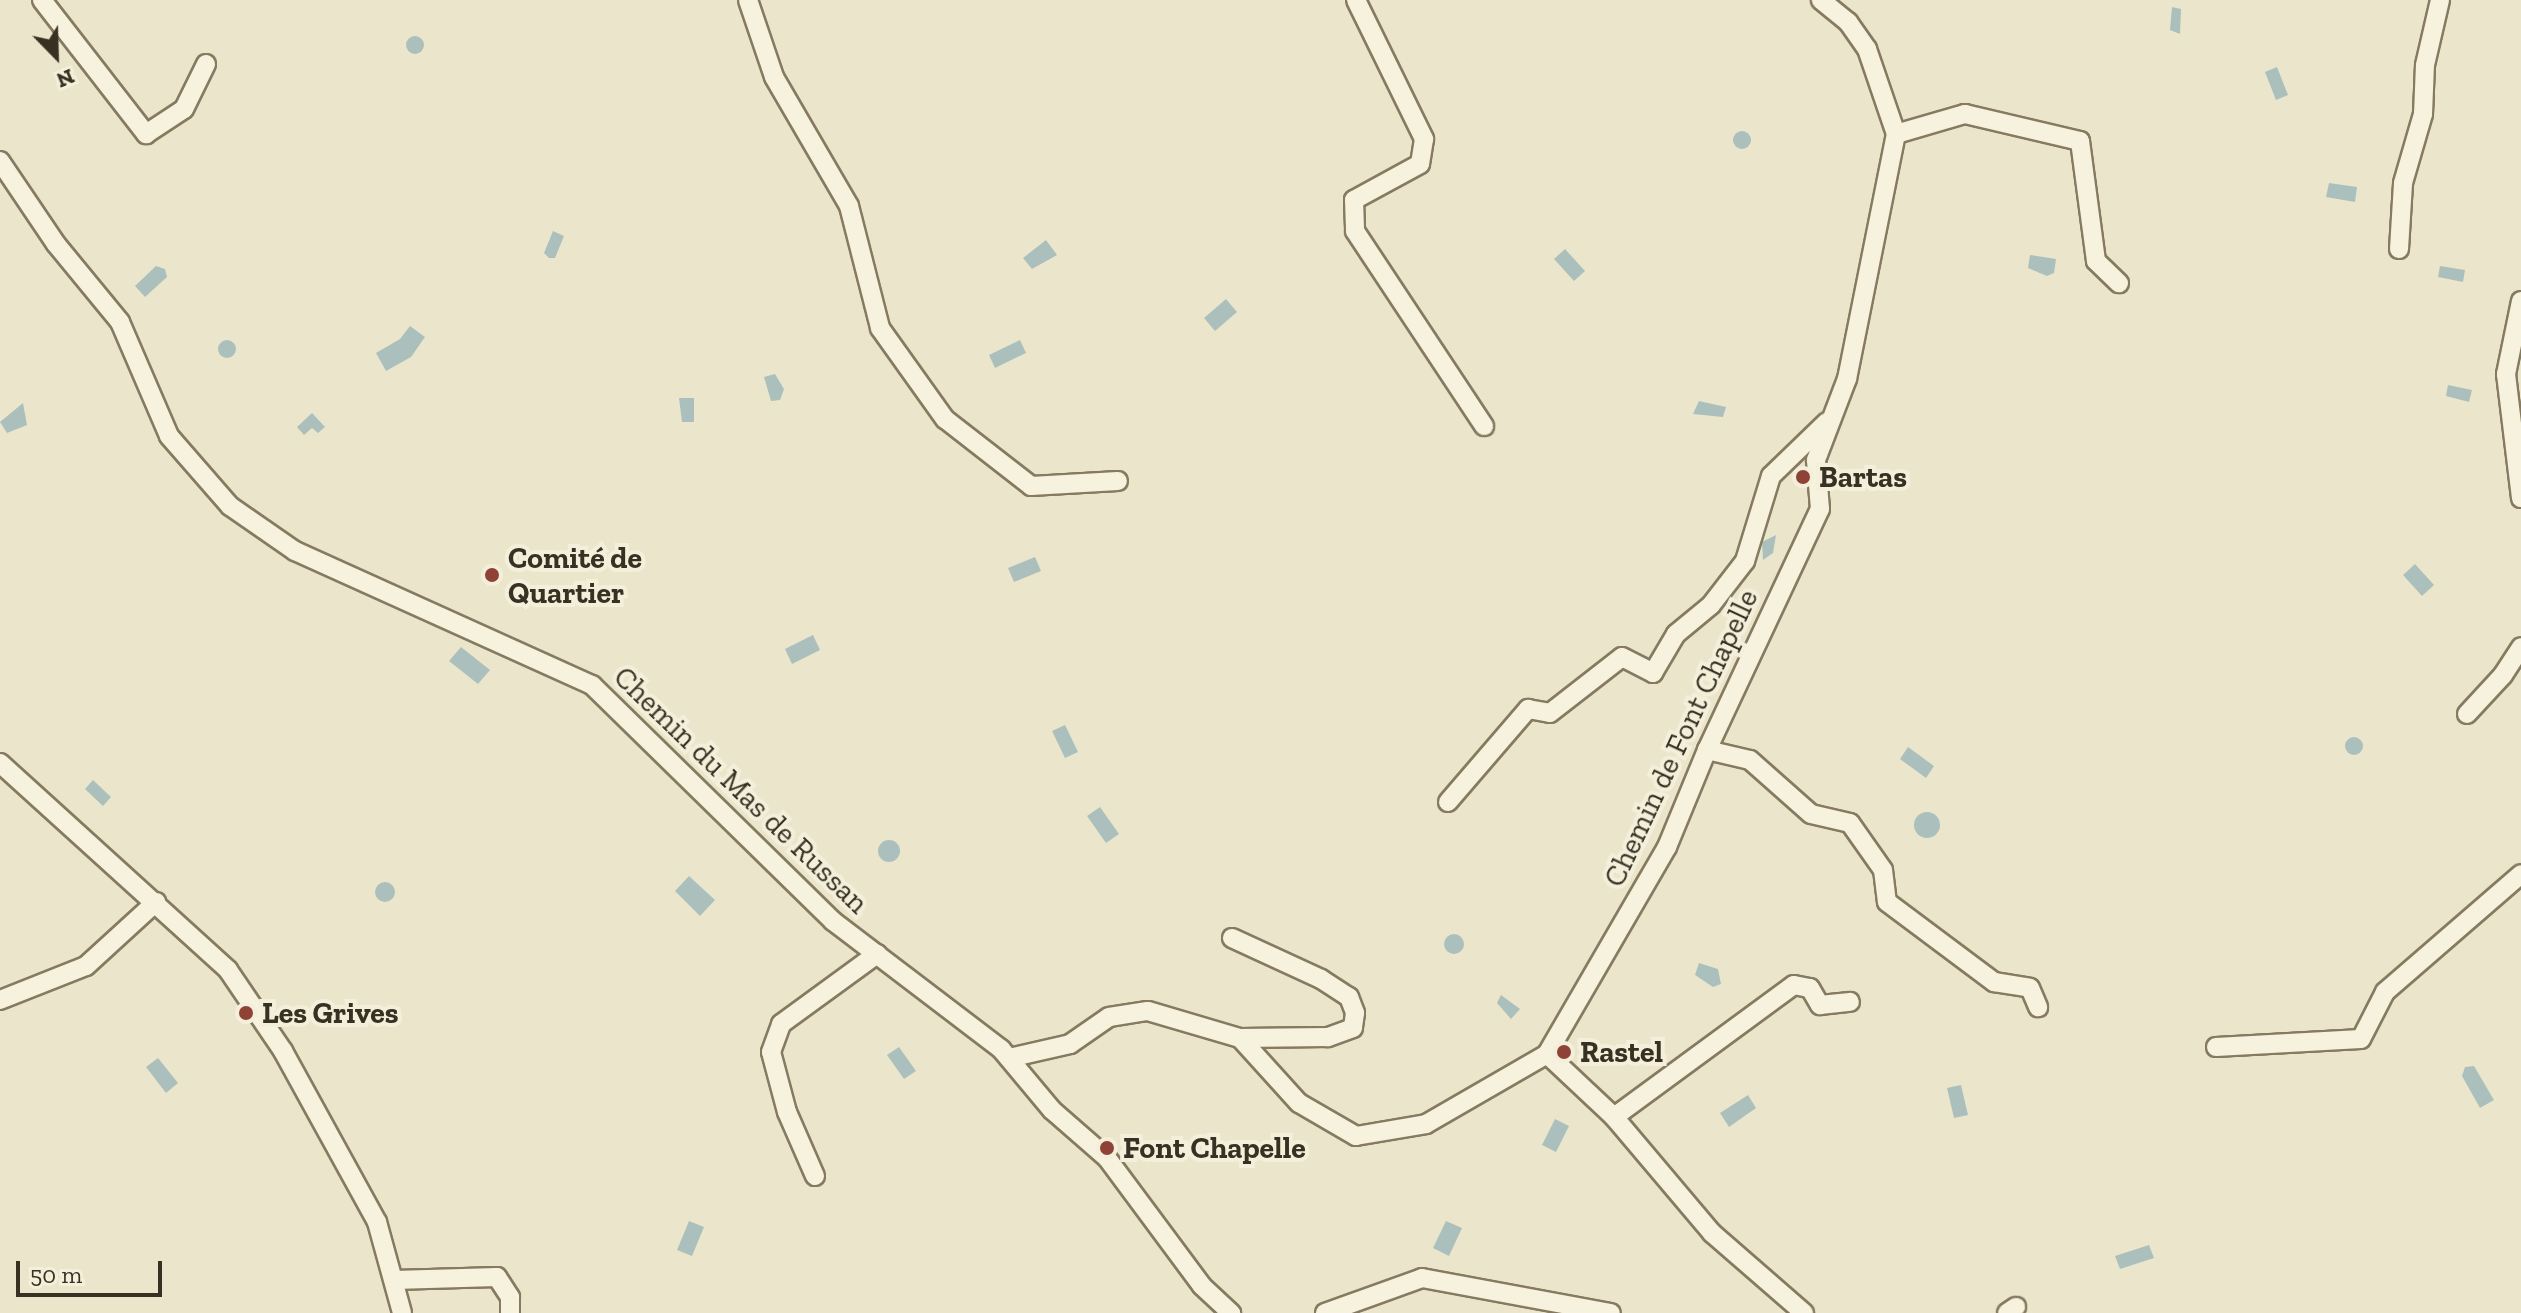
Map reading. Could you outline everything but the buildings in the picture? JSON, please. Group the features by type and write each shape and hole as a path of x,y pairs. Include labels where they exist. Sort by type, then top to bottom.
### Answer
{"street":[{"path":"42,0 146,134 184,109 206,64"},
{"path":"748,0 774,77 849,206 880,328 945,419 1031,486 1118,481"},
{"path":"1356,0 1424,139 1420,164 1354,200 1355,231 1484,426"},
{"path":"1821,0 1848,22 1867,49 1896,134 1965,114 2080,141 2096,261 2119,283"},
{"path":"2399,249 2403,183 2423,114 2425,65 2440,0"},
{"name":"Chemin de Font Chapelle","path":"1240,1038 1299,1103 1356,1136 1426,1124 1547,1054 1667,847 1707,750 1820,509 1816,460 1847,379 1896,134"},
{"name":"Chemin du Mas de Russan","path":"0,161 56,244 120,322 169,436 230,506 295,551 592,685 833,921 1009,1058 1052,1110 1107,1158 1202,1286 1231,1313"},
{"path":"2521,301 2506,374 2521,498"},
{"path":"1448,802 1528,709 1550,713 1622,657 1653,673 1676,634 1711,605 1745,561 1771,476 1832,418"},
{"path":"2467,714 2503,675 2521,647"},
{"path":"1707,750 1750,760 1811,814 1850,823 1883,870 1887,902 1994,982 2030,988 2038,1007"},
{"path":"0,763 228,970 283,1051 377,1222 402,1313"},
{"path":"2216,1047 2361,1039 2385,992 2521,874"},
{"path":"0,1000 86,966 156,902"},
{"path":"1009,1058 1070,1044 1109,1017 1148,1011 1240,1038 1328,1037 1353,1028 1355,1013 1349,997 1321,979 1232,938"},
{"path":"815,1176 787,1112 771,1052 781,1024 877,954"},
{"path":"1614,1117 1794,985 1810,988 1820,1005 1850,1002"},
{"path":"1547,1054 1614,1117 1712,1233 1804,1313"},
{"path":"394,1280 497,1277 510,1297 510,1313"},
{"path":"1325,1313 1422,1278 1611,1313"}],"shaded area":[{"path":"2172,7 2181,9 2180,34 2170,30"},
{"path":"415,36 424,45 415,54 406,45"},
{"path":"2277,67 2288,95 2276,100 2265,72"},
{"path":"1738,131 1746,131 1751,140 1749,147 1738,149 1733,144 1733,136"},
{"path":"2329,183 2357,187 2355,202 2326,197"},
{"path":"553,231 564,236 555,258 549,258 544,253"},
{"path":"1046,240 1057,255 1032,269 1023,258"},
{"path":"1565,249 1585,271 1574,281 1554,259"},
{"path":"2030,255 2056,259 2054,273 2047,276 2028,268"},
{"path":"156,266 165,269 167,277 145,297 135,286"},
{"path":"2440,266 2465,270 2463,282 2438,277"},
{"path":"1226,299 1237,312 1215,331 1204,318"},
{"path":"410,326 425,337 411,357 386,371 376,353 400,339"},
{"path":"227,340 236,349 227,358 218,349"},
{"path":"1020,340 1026,353 995,368 989,355"},
{"path":"775,374 784,389 780,400 771,401 764,377"},
{"path":"2448,385 2472,390 2469,402 2446,396"},
{"path":"679,398 694,398 694,422 682,422"},
{"path":"1699,401 1726,407 1723,417 1693,414"},
{"path":"23,403 27,425 7,433 0,422"},
{"path":"312,413 325,427 318,433 312,428 304,435 297,427"},
{"path":"1776,535 1773,553 1763,560 1762,542"},
{"path":"1035,557 1041,571 1014,582 1008,568"},
{"path":"2415,564 2434,585 2422,596 2403,575"},
{"path":"813,635 820,650 792,664 785,649"},
{"path":"461,647 490,670 478,684 449,661"},
{"path":"1065,725 1078,752 1065,758 1052,731"},
{"path":"2350,737 2358,737 2363,746 2361,753 2350,755 2345,750 2345,742"},
{"path":"1908,747 1934,766 1926,778 1900,759"},
{"path":"93,780 111,797 103,806 85,789"},
{"path":"1100,807 1119,834 1106,843 1087,816"},
{"path":"1927,812 1936,816 1940,825 1936,834 1927,838 1918,834 1914,825 1918,816"},
{"path":"889,840 897,843 900,851 897,859 889,862 881,859 878,851 881,843"},
{"path":"689,876 715,900 700,916 675,891"},
{"path":"381,882 389,882 395,892 389,902 381,902 375,896 375,888"},
{"path":"1454,934 1461,937 1464,944 1461,951 1454,954 1447,951 1444,944 1447,937"},
{"path":"1699,963 1718,969 1721,984 1713,987 1695,975"},
{"path":"1501,995 1520,1009 1511,1019 1497,1003"},
{"path":"899,1047 916,1071 904,1079 887,1055"},
{"path":"158,1058 178,1083 166,1093 146,1067"},
{"path":"2474,1066 2494,1100 2480,1108 2462,1076 2465,1067"},
{"path":"1961,1085 1968,1115 1954,1118 1947,1088"},
{"path":"1748,1095 1756,1108 1729,1127 1720,1113"},
{"path":"1555,1119 1569,1126 1556,1152 1542,1145"},
{"path":"689,1221 704,1227 692,1256 677,1250"},
{"path":"1446,1221 1462,1228 1449,1256 1433,1248"},
{"path":"2149,1245 2154,1258 2120,1269 2115,1256"}],"place":[{"name":"Bartas","path":"1803,477"},
{"name":"Comité de Quartier","path":"492,575"},
{"name":"Les Grives","path":"246,1013"},
{"name":"Rastel","path":"1564,1052"},
{"name":"Font Chapelle","path":"1107,1148"}]}
